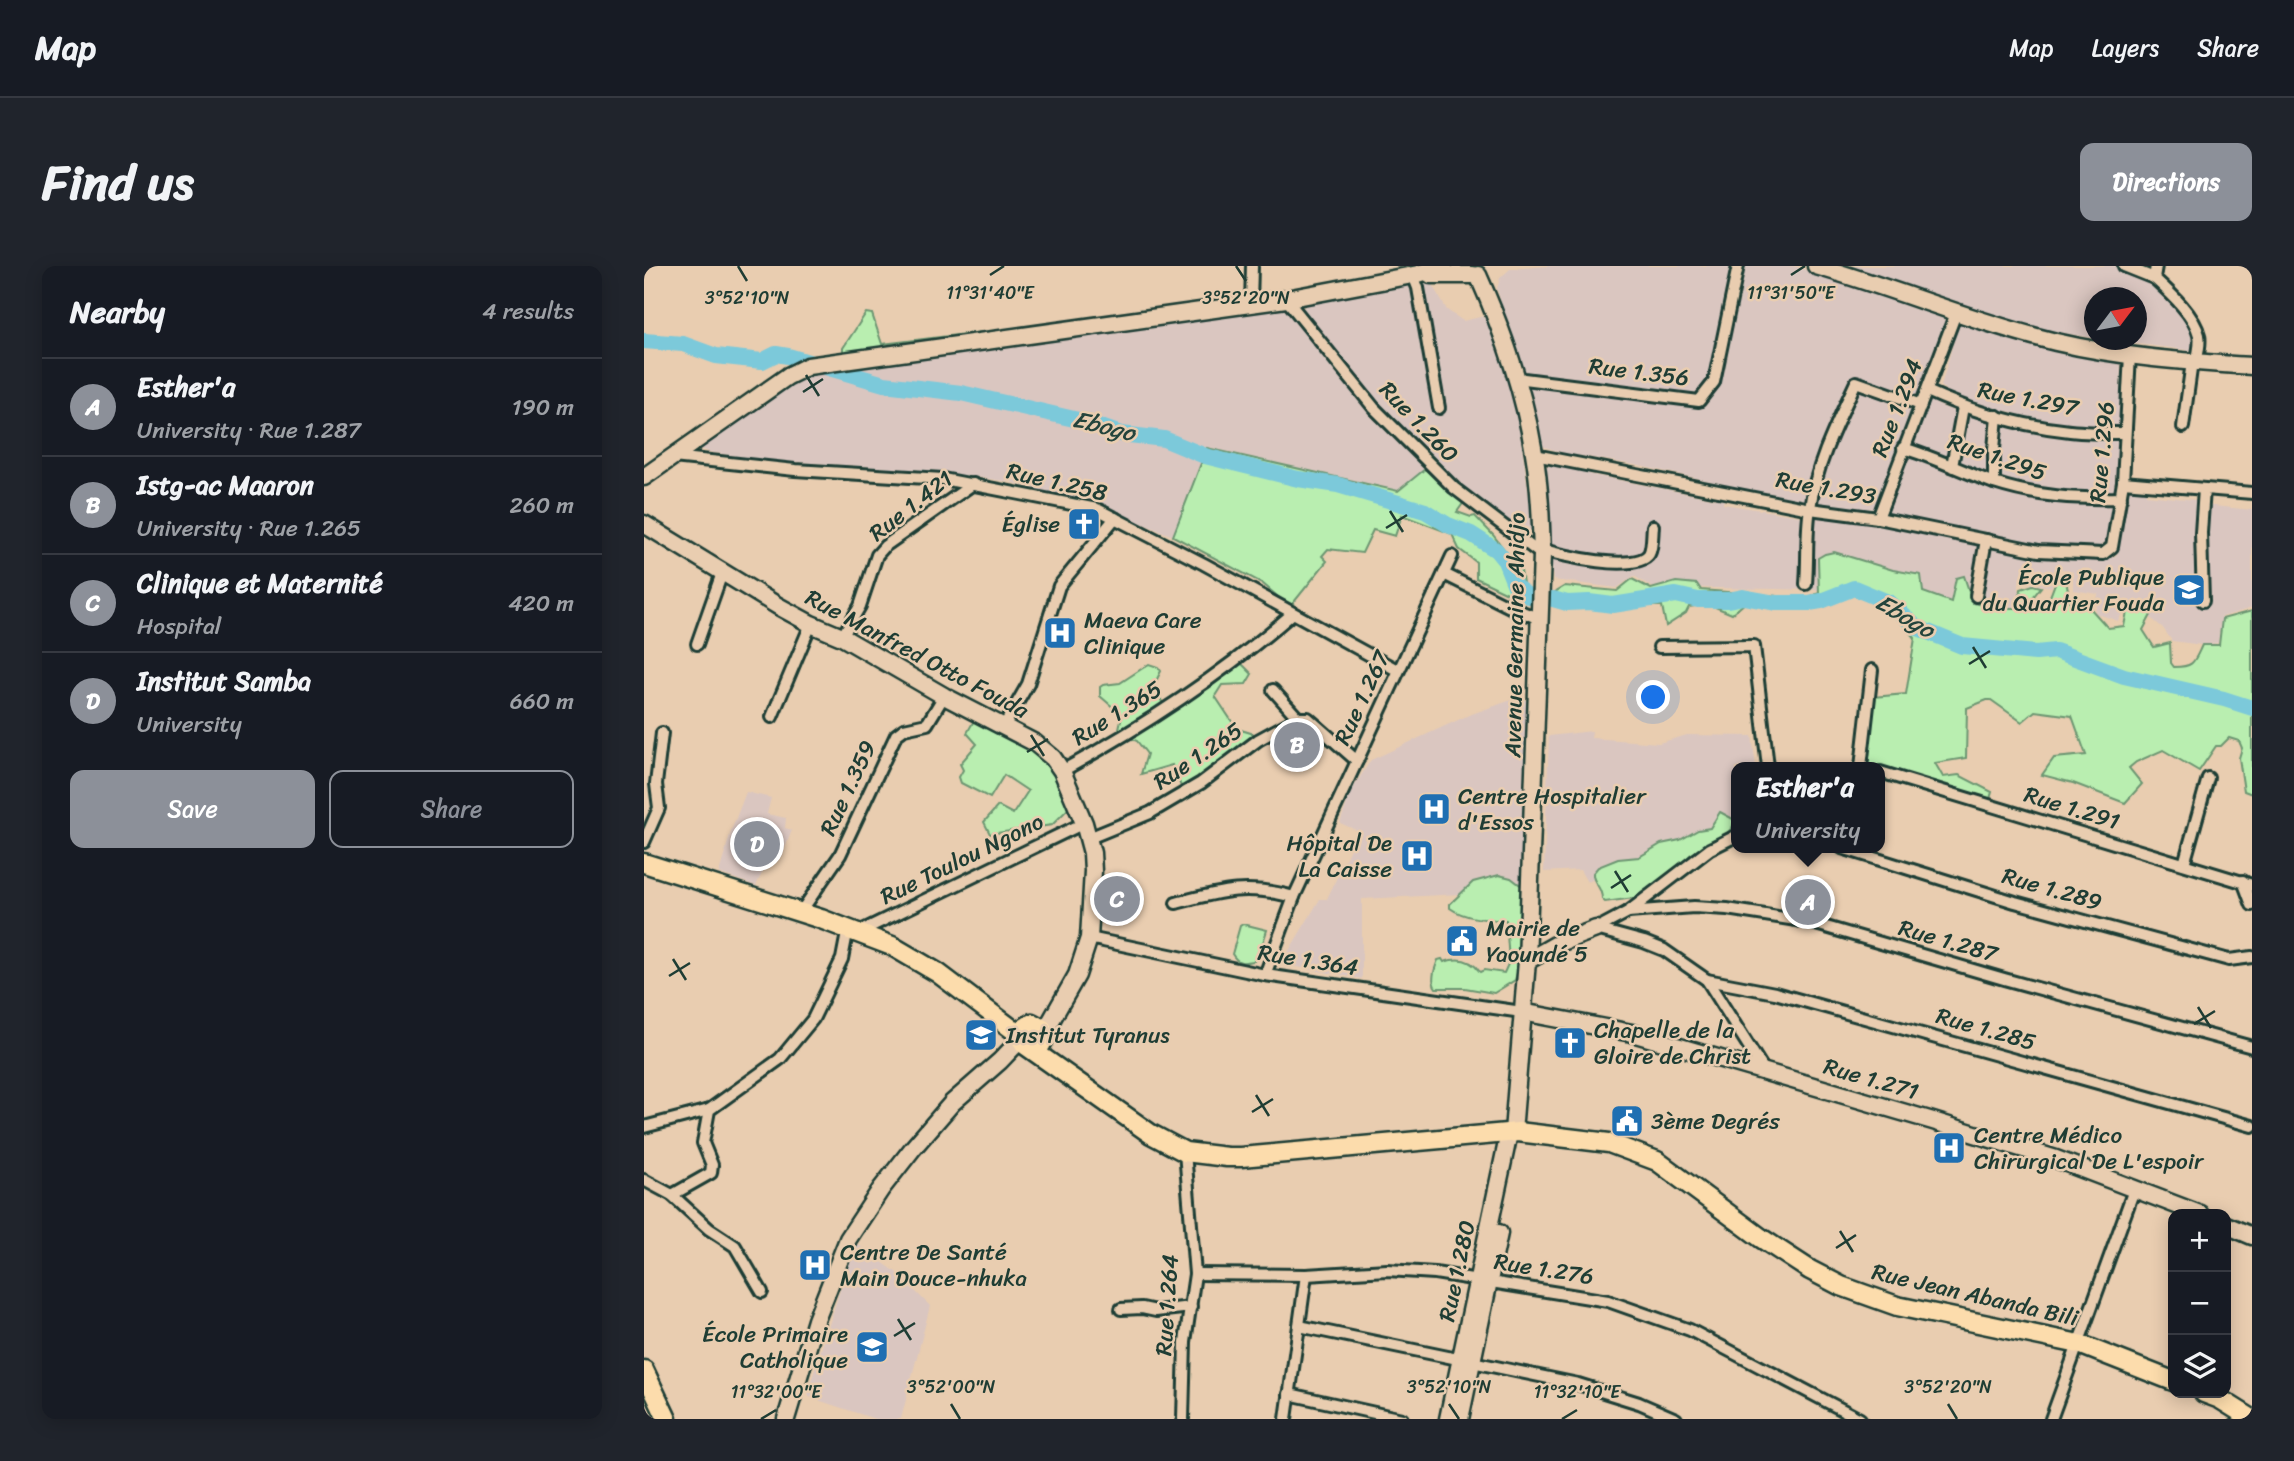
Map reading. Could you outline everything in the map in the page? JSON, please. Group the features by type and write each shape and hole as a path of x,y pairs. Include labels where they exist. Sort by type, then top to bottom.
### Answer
{"main road":[{"path":"644,863 853,930 911,956 1032,1035 1061,1070 1151,1134 1185,1152"},
{"name":"Rue Jean Abanda Bili","path":"1185,1152 1241,1157 1513,1132 1609,1143 1657,1161 1735,1220 1810,1270 1865,1295 1897,1306 2079,1344 2168,1379"},
{"path":"644,1370 667,1419"},
{"path":"2217,1398 2252,1419"}],"street":[{"path":"1251,304 1252,266"},
{"path":"1416,275 1444,266"},
{"name":"Rue 1.356","path":"1516,378 1699,401 1714,382 1738,266"},
{"path":"1816,266 1956,313 2057,342 2194,363 2252,366"},
{"path":"2124,266 2154,278 2190,318 2197,330 2199,343 2183,427"},
{"path":"2154,278 2157,266"},
{"path":"644,477 788,376 808,366 1286,299 1416,275 1477,270"},
{"name":"Avenue Germaine Ahidjo","path":"1477,270 1516,378 1535,455 1542,552 1527,961 1513,1132"},
{"path":"1416,275 1439,408"},
{"name":"Rue 1.260","path":"1286,299 1383,417 1454,488 1542,552"},
{"name":"Rue 1.294","path":"1878,518 1956,313"},
{"name":"Rue 1.296","path":"2110,551 2123,482 2130,355"},
{"path":"1806,583 1810,509 1816,482 1834,430 1856,382 1921,405"},
{"name":"Rue 1.297","path":"1927,391 1963,407 1997,416 2068,431 2125,433"},
{"path":"1952,466 1963,407"},
{"path":"1994,483 1997,416"},
{"name":"Rue 1.295","path":"1903,448 1994,483 2061,498 2121,498"},
{"name":"Rue 1.293","path":"1535,455 1810,509 1878,518 2039,551 2094,554 2110,551"},
{"name":"Rue 1.258","path":"670,457 795,470 943,479 1097,509 1204,564 1397,670"},
{"path":"2123,482 2252,493"},
{"name":"Rue 1.421","path":"842,637 860,606 877,555 885,546 973,484"},
{"path":"2203,601 2201,533 2204,489"},
{"path":"1004,726 1028,684 1059,586 1115,517"},
{"name":"Rue Manfred Otto Fouda","path":"644,524 811,624 842,637 944,696 1045,749 1062,771 1086,830 1093,870 1089,937 1077,975 1061,1003 1032,1035"},
{"path":"1542,552 1620,563 1644,559 1651,552 1653,526"},
{"path":"1976,596 1986,540"},
{"name":"Rue 1.267","path":"1265,975 1294,897 1452,556"},
{"path":"697,644 722,573"},
{"path":"1444,574 1540,619"},
{"name":"Rue 1.365","path":"1062,771 1153,718 1262,640 1292,614"},
{"path":"772,718 811,624"},
{"path":"1659,647 1754,646 1767,762"},
{"path":"1862,762 1872,670"},
{"path":"1273,690 1298,718 1308,718 1357,761"},
{"name":"Rue 1.359","path":"800,913 840,855 896,735 904,729 927,724 944,696"},
{"name":"Rue 1.265","path":"1086,830 1150,813 1201,783 1258,740 1298,718"},
{"path":"644,842 659,808 656,784 662,733"},
{"name":"Rue 1.291","path":"1885,774 2247,883"},
{"path":"2184,864 2208,778"},
{"name":"Rue Toulou Ngono","path":"853,930 1086,830"},
{"path":"1527,961 1557,944 1596,929 1628,912 1692,860 1731,838"},
{"name":"Rue 1.289","path":"1858,853 2015,902 2229,960 2252,957"},
{"path":"2247,883 2252,905"},
{"path":"1176,903 1242,888 1294,897"},
{"name":"Rue 1.287","path":"1628,912 1694,907 1727,909 1809,922 2252,1047"},
{"path":"1596,929 1664,950 1707,980 1765,1073"},
{"path":"644,1127 709,1110 780,1059 817,1012 853,930"},
{"name":"Rue 1.364","path":"1089,937 1265,975 1522,1012"},
{"name":"Rue 1.285","path":"1707,980 1775,993 2252,1126"},
{"name":"Rue 1.271","path":"1522,1012 1632,1032 2032,1151 2135,1187 2188,1209"},
{"path":"786,1419 816,1320 848,1239 881,1189 952,1104 1032,1035"},
{"path":"672,1195 711,1174 712,1165 703,1143 709,1110"},
{"name":"Rue 1.280","path":"1448,1419 1466,1362 1513,1132"},
{"name":"Rue 1.264","path":"1183,1419 1185,1342 1195,1274 1185,1152"},
{"path":"644,1181 672,1195 709,1229 735,1246 762,1292"},
{"path":"2051,1419 2135,1187"},
{"path":"2231,1227 2252,1236"},
{"name":"Rue 1.276","path":"1195,1274 1306,1275 1387,1270 1484,1281 1608,1301 1690,1330 1860,1419"},
{"path":"1286,1419 1306,1275"},
{"path":"1121,1309 1135,1307 1156,1311 1191,1307"},
{"path":"1299,1326 1578,1384 1639,1403 1676,1419"},
{"name":"Rue 1.280","path":"1460,1419 1466,1362"},
{"path":"1289,1394 1402,1419"}],"shaded area":[{"path":"1549,266 1794,266 1947,318 1915,400 1914,415 1911,415 1906,426 1875,509 1828,507 1635,465 1563,453 1542,446 1497,289 1500,278 1510,269"},
{"path":"1846,266 2116,266 2155,281 2187,316 2196,337 2195,351 2147,345 2147,287 2084,287 2084,336 2039,329 1975,313"},
{"path":"1423,279 1431,283 1447,310 1463,321 1489,315 1516,404 1532,518 1530,532 1511,525 1465,492 1430,455 1412,443 1301,310 1320,300"},
{"path":"1278,308 1287,310 1297,319 1425,469 1399,491 1208,448 1173,536 1099,506 1010,482 936,471 763,460 698,448 800,374"},
{"path":"1959,322 2039,344 2121,358 2120,429 2062,425 1960,402 1941,386"},
{"path":"1931,398 1937,399 1936,404 1956,412 2026,428 2063,436 2119,439 2115,485 2120,492 2110,542 2102,543 2101,549 2080,550 2035,544 2034,547 1971,534 1941,524 1929,525 1889,516 1887,511 1895,485 1917,425"},
{"path":"1557,463 1593,475 1716,499 1717,496 1724,498 1723,504 1805,517 1813,514 1873,523 1981,546 1983,543 2088,558 2114,557 2117,554 2125,496 2129,488 2146,490 2146,495 2252,510 2252,608 2222,617 2218,643 2202,645 2172,641 2163,628 2146,614 2125,608 2118,621 2095,613 2098,594 2073,590 2073,572 2056,567 2052,587 2019,582 2019,608 1921,598 1899,574 1827,590 1652,587 1634,576 1617,588 1553,580 1545,467"},
{"name":"Centre Hospitalier d'Essos","path":"1517,698 1528,702 1522,891 1362,899 1362,979 1281,964 1320,899 1327,899 1358,831 1340,823 1351,791 1371,760 1469,715"},
{"path":"1592,731 1591,738 1659,743 1687,735 1752,736 1755,762 1731,762 1731,826 1668,854 1587,882 1580,870 1544,872 1549,736"},
{"path":"746,792 771,798 767,814 786,818 785,828 792,830 782,856 771,854 756,886 719,873"},
{"name":"École Primaire Catholique","path":"857,1244 896,1272 930,1306 901,1419 875,1419 809,1397 808,1391"}],"green space":[{"path":"1189,307 843,365 843,348 866,313 872,314 882,344"},
{"path":"1207,448 1398,491 1425,469 1464,502 1457,512 1475,516 1521,571 1526,602 1476,578 1476,562 1459,549 1452,534 1402,515 1395,536 1373,530 1362,553 1328,549 1322,556 1327,561 1290,607 1262,583 1173,536"},
{"path":"1834,552 1893,570 1921,575 1923,592 1951,602 1956,578 1964,576 1973,603 1998,608 2018,608 2021,589 2033,585 2041,587 2030,601 2046,607 2059,573 2065,576 2071,606 2090,608 2108,628 2124,626 2128,607 2139,605 2150,611 2151,615 2143,630 2154,647 2170,643 2171,663 2174,667 2186,666 2192,662 2202,645 2219,645 2222,619 2252,611 2252,794 2244,791 2239,758 2242,748 2239,741 2229,738 2221,746 2216,746 2199,771 2163,750 2136,762 2129,768 2142,784 2125,803 2073,783 2042,775 2054,758 2086,755 2072,716 2035,711 2022,722 1991,700 1967,708 1966,758 1935,763 1943,777 1959,775 1992,792 1990,799 1982,799 1885,769 1885,762 1860,762 1856,750 1873,697 1906,694 1915,638 1899,617 1854,591 1813,608 1794,609 1746,602 1732,614 1708,604 1689,607 1686,613 1666,626 1662,606 1606,605 1576,608 1555,592 1565,586 1617,591 1632,579 1651,589 1676,582 1697,584 1701,590 1806,598 1819,593 1818,558"},
{"path":"1241,663 1252,674 1246,684 1222,685 1215,696 1235,726 1254,734 1253,738 1201,783 1200,791 1185,796 1172,765 1141,774 1147,754 1137,741 1118,733 1122,715 1100,696 1100,687 1120,683 1149,664 1161,671 1154,685 1163,704 1174,709"},
{"path":"976,717 1041,749 1055,767 1071,806 1052,825 990,834 984,822 998,806 1013,814 1028,791 1004,775 990,798 961,783 959,777 963,770 960,764 977,744 967,733"},
{"path":"1720,812 1731,818 1731,829 1720,840 1719,838 1690,855 1679,867 1634,898 1605,902 1602,899 1593,876 1598,867 1618,859 1639,857 1661,844 1710,828"},
{"path":"1499,875 1511,878 1528,891 1521,959 1515,980 1494,993 1465,988 1436,988 1434,974 1438,960 1442,959 1444,962 1464,960 1473,964 1480,972 1484,970 1504,973 1509,962 1506,920 1470,917 1450,908 1450,904 1473,882"},
{"path":"1243,924 1267,930 1254,961 1241,962 1232,954 1240,926"}],"waterway":[{"name":"Ebogo","path":"644,341 683,344 716,356 762,361 776,354 788,356 884,384 961,393 1087,422 1121,434 1164,439 1205,456 1298,479 1338,485 1425,511 1448,525 1471,534 1496,550 1505,561 1515,586 1528,596"},
{"name":"Ebogo","path":"1553,599 1567,603 1613,605 1676,595 1698,600 1743,597 1776,603 1809,603 1854,588 1890,603 1916,627 1962,646 2036,653 2056,651 2124,676 2252,708"}],"place":[{"name":"Église","path":"1084,524"},
{"name":"École Publique du Quartier Fouda","path":"2189,590"},
{"name":"Maeva Care Clinique","path":"1060,633"},
{"name":"Istg-ac Maaron","path":"1297,745"},
{"name":"Centre Hospitalier d'Essos","path":"1434,809"},
{"name":"Institut Samba","path":"757,844"},
{"name":"Hôpital De La Caisse","path":"1417,856"},
{"name":"Clinique et Maternité","path":"1117,899"},
{"name":"Esther'a","path":"1808,902"},
{"name":"Mairie de Yaoundé 5","path":"1462,941"},
{"name":"Institut Tyranus","path":"981,1035"},
{"name":"Chapelle de la Gloire de Christ","path":"1570,1043"},
{"name":"3ème Degrés","path":"1627,1121"},
{"name":"Centre Médico Chirurgical De L'espoir","path":"1949,1148"},
{"name":"Centre De Santé Main Douce-nhuka","path":"815,1265"},
{"name":"École Primaire Catholique","path":"872,1347"}]}
